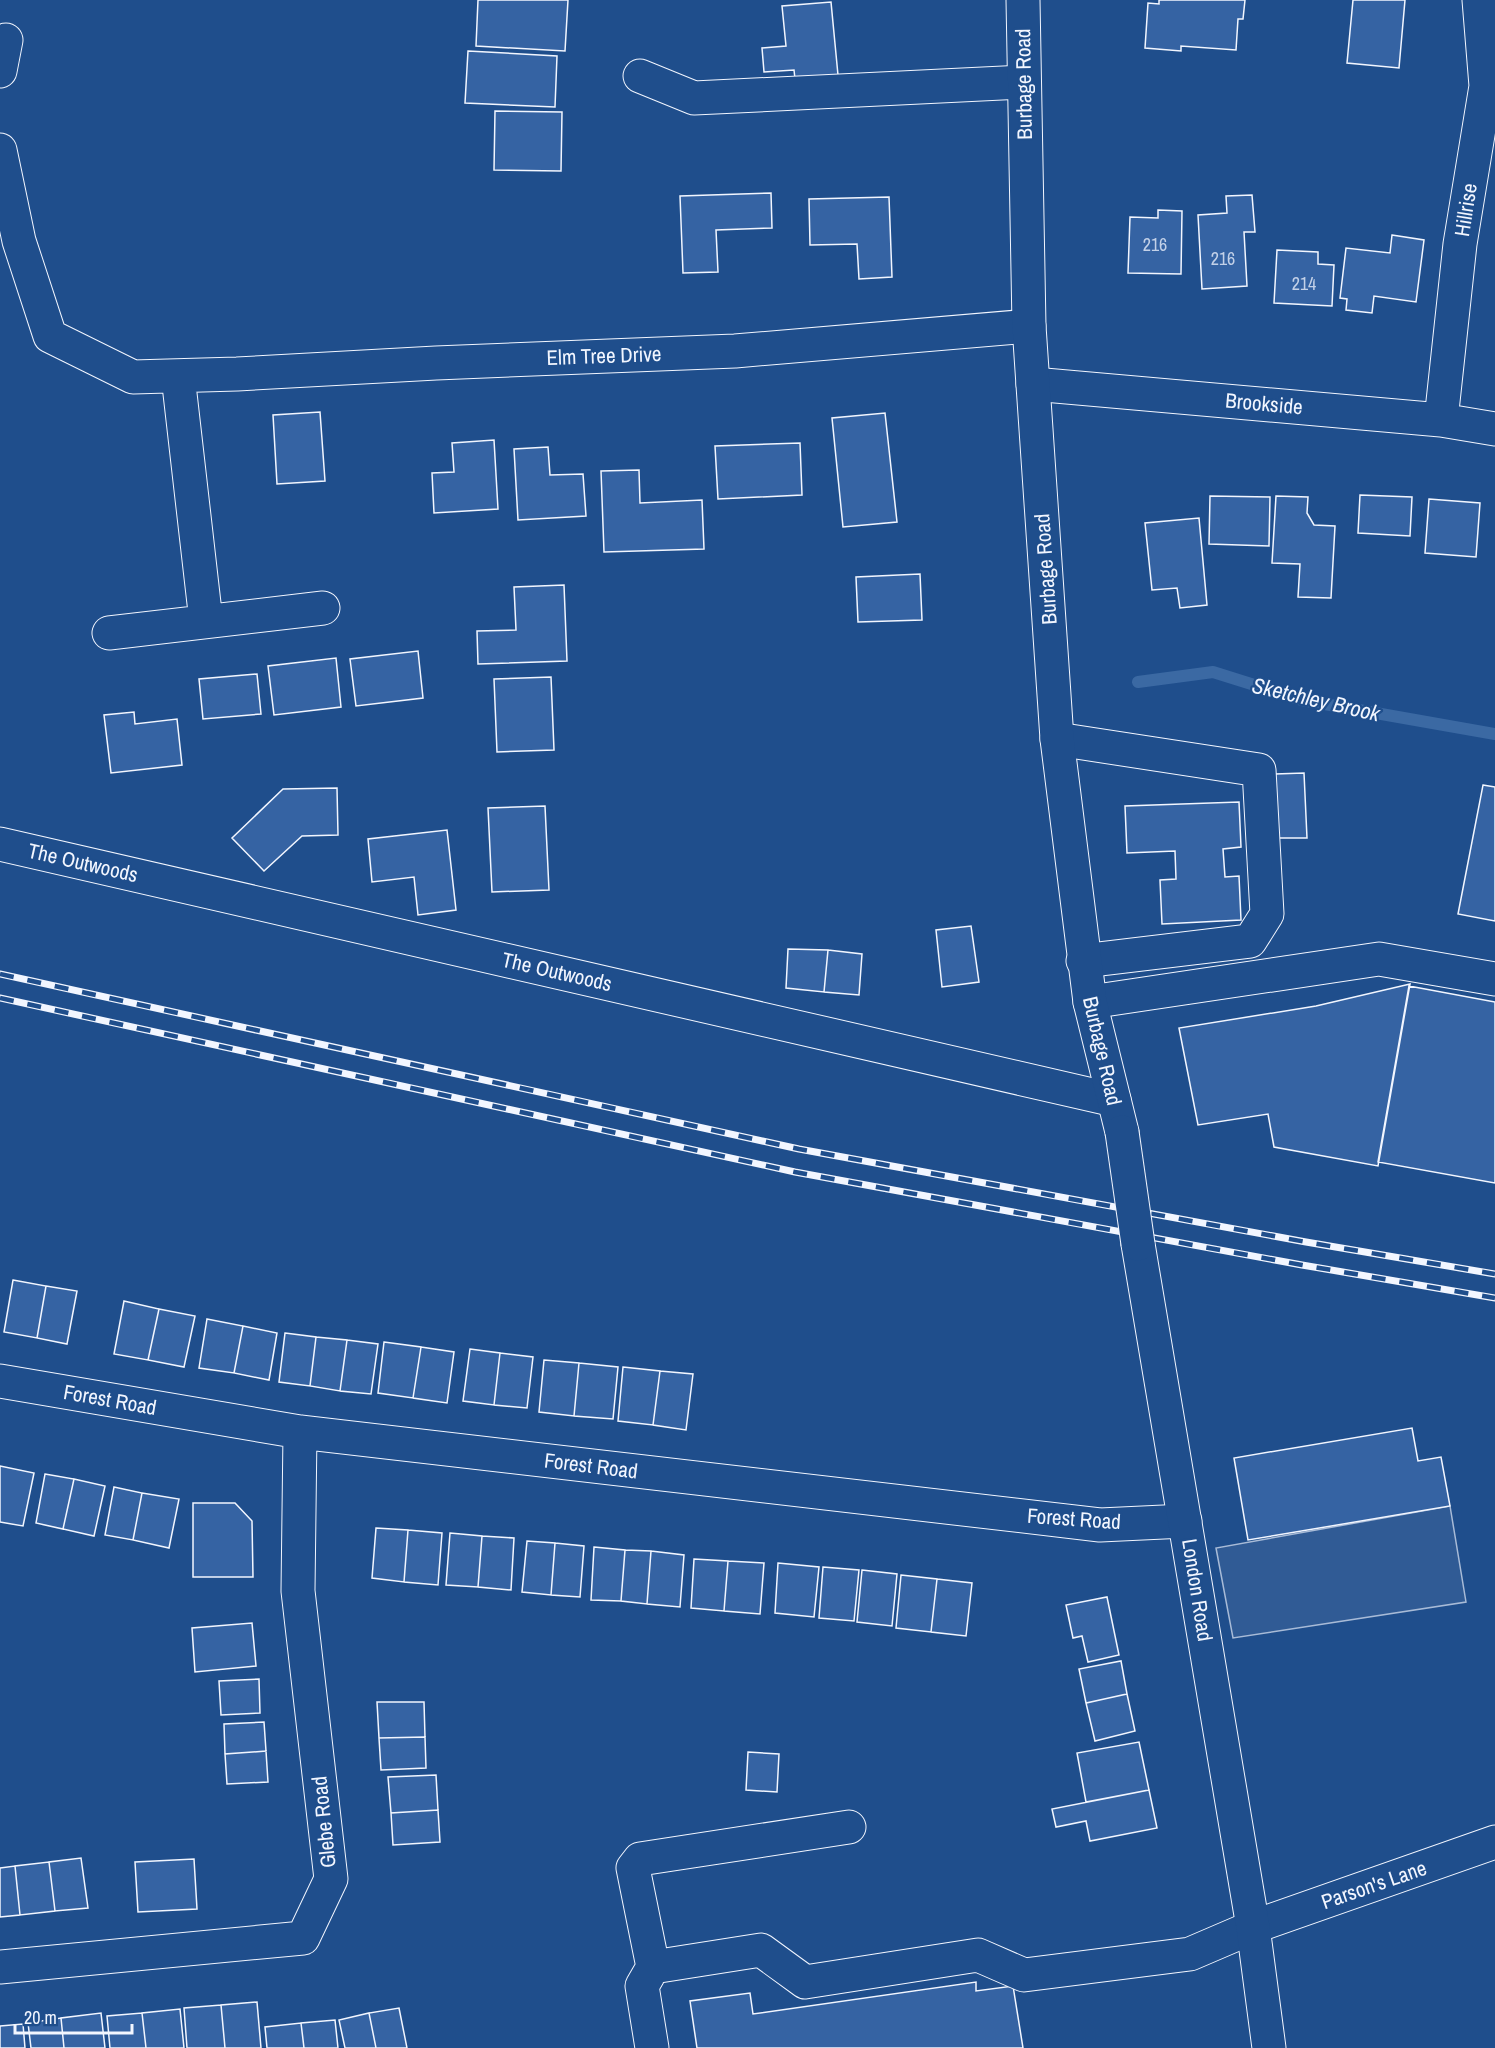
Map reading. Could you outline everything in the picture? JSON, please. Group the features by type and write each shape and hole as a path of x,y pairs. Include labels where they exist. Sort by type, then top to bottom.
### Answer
{"street":[{"name":"Burbage Road","path":"1023,0 1029,326 1057,739 1083,961 1090,1002 1122,1132"},
{"name":"Hillrise","path":"1441,420 1460,244 1486,86 1479,0"},
{"path":"640,76 694,98 1024,82"},
{"name":"Elm Tree Drive","path":"0,150 20,241 50,336 133,377 735,351 1029,326"},
{"path":"178,376 206,621"},
{"name":"Brookside","path":"1033,384 1441,420 1495,429"},
{"path":"109,633 323,608"},
{"path":"1057,739 1259,770 1267,914 1250,941 1083,961"},
{"name":"The Outwoods","path":"0,844 1114,1100"},
{"path":"1090,1002 1379,959 1495,979"},
{"name":"London Road","path":"1122,1132 1138,1244 1154,1326 1253,1927 1269,2048"},
{"name":"Forest Road","path":"0,1381 300,1432 1100,1525 1185,1521"},
{"name":"Glebe Road","path":"0,1967 303,1938 331,1880 298,1591 300,1432"},
{"path":"652,2048 642,1986 653,1967 633,1868 640,1860 849,1827"},
{"name":"Parson's Lane","path":"653,1967 762,1950 805,1982 978,1955 1024,1975 1190,1954 1253,1927 1495,1842"}],"shaded area":[{"path":"1450,1506 1466,1602 1233,1638 1216,1548"}],"building":[{"path":"478,0 568,0 565,51 476,46"},
{"path":"1159,0 1245,0 1243,19 1238,19 1236,50 1181,46 1181,51 1145,48 1148,3 1159,4"},
{"path":"1353,0 1405,0 1399,68 1347,63"},
{"path":"831,2 838,75 795,79 794,70 764,72 762,48 786,46 782,6"},
{"path":"468,51 557,56 555,107 465,103"},
{"path":"495,111 562,112 561,171 494,170"},
{"path":"771,193 772,228 716,230 718,272 683,273 680,196"},
{"path":"1252,195 1255,232 1244,232 1247,286 1202,289 1198,215 1227,213 1226,196"},
{"path":"889,197 892,277 859,279 857,244 810,245 809,199"},
{"path":"1158,210 1182,211 1181,274 1128,273 1130,217 1158,218"},
{"path":"1392,235 1424,240 1416,302 1374,296 1372,313 1346,310 1347,299 1340,298 1346,248 1390,253"},
{"path":"1277,250 1318,252 1318,264 1334,265 1332,306 1274,303"},
{"path":"320,412 325,481 277,484 273,415"},
{"path":"885,413 897,522 843,527 832,418"},
{"path":"494,440 498,509 434,513 432,473 454,472 452,443"},
{"path":"800,443 802,495 718,499 715,446"},
{"path":"548,447 550,475 583,474 586,516 518,520 514,449"},
{"path":"639,470 640,503 702,500 704,549 604,552 601,471"},
{"path":"1360,495 1412,497 1410,536 1358,533"},
{"path":"1210,496 1270,497 1269,546 1209,544"},
{"path":"1276,496 1308,497 1307,513 1314,525 1335,526 1331,598 1298,597 1300,564 1272,563"},
{"path":"1429,499 1480,503 1476,557 1425,553"},
{"path":"1199,518 1207,605 1180,608 1177,588 1152,590 1145,523"},
{"path":"920,574 922,620 858,622 856,577"},
{"path":"564,585 567,661 478,664 477,631 516,630 514,587"},
{"path":"418,651 423,698 356,706 350,659"},
{"path":"336,658 341,707 274,715 268,666"},
{"path":"257,674 261,714 203,719 199,679"},
{"path":"551,677 554,750 497,752 494,679"},
{"path":"134,712 135,724 177,719 182,765 111,773 104,715"},
{"path":"1304,773 1307,838 1278,838 1275,774"},
{"path":"1483,785 1495,787 1495,921 1458,914"},
{"path":"337,788 338,835 302,836 264,871 232,838 283,789"},
{"path":"1239,802 1241,847 1223,849 1225,877 1239,876 1241,920 1162,924 1160,880 1176,879 1175,851 1127,853 1125,806"},
{"path":"545,806 549,890 492,892 488,808"},
{"path":"447,830 456,910 418,915 414,877 372,882 368,839"},
{"path":"971,926 979,982 942,987 936,930"},
{"path":"788,949 828,950 824,992 786,988"},
{"path":"828,950 862,954 859,995 824,992"},
{"path":"1410,984 1378,1166 1274,1147 1268,1114 1198,1125 1179,1028 1316,1006"},
{"path":"1409,986 1495,1002 1495,1183 1378,1162"},
{"path":"13,1280 46,1286 37,1338 4,1332"},
{"path":"46,1286 77,1291 67,1344 37,1338"},
{"path":"124,1301 159,1309 148,1360 114,1354"},
{"path":"159,1309 195,1316 184,1367 148,1360"},
{"path":"207,1319 243,1326 234,1373 199,1368"},
{"path":"243,1326 277,1333 269,1380 234,1373"},
{"path":"285,1333 316,1337 310,1386 279,1382"},
{"path":"316,1337 347,1340 340,1391 310,1386"},
{"path":"347,1340 378,1344 371,1394 340,1391"},
{"path":"384,1342 421,1347 413,1398 378,1393"},
{"path":"421,1347 454,1352 447,1403 413,1398"},
{"path":"470,1349 500,1353 494,1405 463,1401"},
{"path":"500,1353 533,1357 527,1408 494,1405"},
{"path":"544,1360 579,1363 574,1416 539,1412"},
{"path":"579,1363 618,1367 613,1419 574,1416"},
{"path":"623,1367 660,1371 653,1425 618,1421"},
{"path":"660,1371 693,1374 686,1430 653,1425"},
{"path":"1412,1428 1418,1461 1441,1457 1450,1506 1248,1540 1234,1458"},
{"path":"0,1466 34,1473 23,1526 0,1522"},
{"path":"45,1474 74,1479 63,1529 36,1523"},
{"path":"74,1479 105,1486 94,1536 63,1529"},
{"path":"114,1487 142,1493 133,1540 105,1535"},
{"path":"142,1493 179,1499 169,1548 133,1540"},
{"path":"193,1503 235,1503 252,1521 253,1577 193,1577"},
{"path":"376,1528 408,1530 404,1582 372,1578"},
{"path":"408,1530 442,1533 438,1585 404,1582"},
{"path":"450,1533 482,1536 478,1587 446,1585"},
{"path":"482,1536 514,1538 511,1590 478,1587"},
{"path":"527,1541 555,1543 551,1595 522,1592"},
{"path":"555,1543 584,1546 580,1597 551,1595"},
{"path":"594,1547 625,1550 621,1601 591,1600"},
{"path":"625,1550 651,1551 647,1604 621,1601"},
{"path":"651,1551 684,1555 680,1607 647,1604"},
{"path":"694,1559 728,1561 724,1611 691,1608"},
{"path":"728,1561 764,1563 760,1614 724,1611"},
{"path":"778,1563 819,1567 814,1617 775,1613"},
{"path":"823,1567 859,1570 854,1621 819,1618"},
{"path":"862,1570 897,1574 892,1626 857,1622"},
{"path":"901,1575 937,1579 931,1632 896,1628"},
{"path":"937,1579 972,1583 966,1636 931,1632"},
{"path":"1107,1597 1119,1655 1088,1662 1082,1636 1073,1638 1066,1605"},
{"path":"252,1623 256,1666 195,1672 192,1628"},
{"path":"1121,1661 1127,1694 1086,1703 1079,1669"},
{"path":"259,1679 260,1713 221,1715 219,1681"},
{"path":"1127,1694 1135,1731 1095,1741 1086,1703"},
{"path":"377,1702 424,1702 425,1737 379,1738"},
{"path":"264,1722 266,1751 225,1754 224,1724"},
{"path":"425,1737 426,1768 381,1770 379,1738"},
{"path":"1139,1742 1149,1790 1086,1802 1077,1753"},
{"path":"266,1751 268,1782 227,1784 225,1754"},
{"path":"748,1752 779,1754 777,1792 746,1790"},
{"path":"436,1775 438,1810 391,1813 388,1777"},
{"path":"1149,1790 1157,1828 1090,1841 1086,1821 1056,1827 1052,1809"},
{"path":"438,1810 440,1842 393,1845 391,1813"},
{"path":"81,1858 88,1908 55,1911 49,1862"},
{"path":"194,1859 197,1909 138,1912 135,1862"},
{"path":"49,1862 55,1911 20,1915 15,1866"},
{"path":"15,1866 20,1915 0,1917 0,1868"},
{"path":"976,1982 976,1991 1013,1986 1023,2048 697,2048 690,2001 750,1993 753,2014"},
{"path":"257,2002 261,2048 225,2048 221,2005"},
{"path":"221,2005 225,2048 187,2048 184,2008"},
{"path":"399,2008 407,2048 376,2048 369,2013"},
{"path":"180,2009 184,2048 146,2048 142,2013"},
{"path":"101,2013 105,2048 64,2048 61,2018"},
{"path":"142,2013 146,2048 110,2048 107,2016"},
{"path":"369,2013 376,2048 345,2048 339,2020"},
{"path":"61,2018 64,2048 31,2048 28,2023"},
{"path":"335,2020 338,2048 304,2048 301,2023"},
{"path":"301,2023 304,2048 267,2048 265,2027"},
{"path":"23,2024 25,2048 0,2048 0,2026"}],"waterway":[{"name":"Sketchley Brook","path":"1138,682 1213,672 1302,700 1495,734"}],"railway":[{"path":"0,974 799,1149 1306,1242 1495,1274"},
{"path":"0,998 795,1172 1495,1298"}]}
